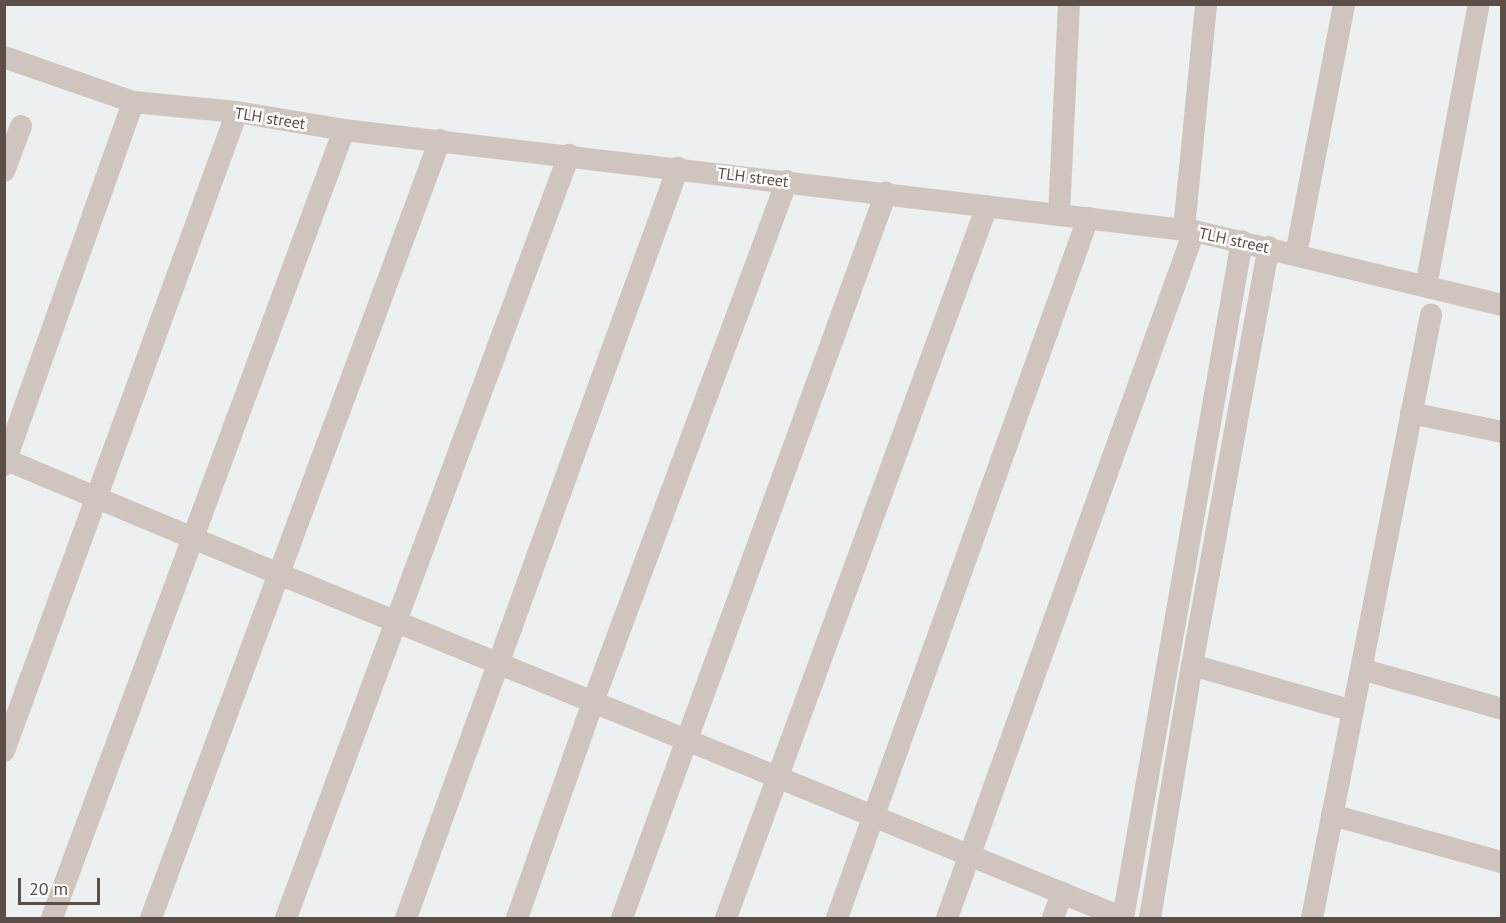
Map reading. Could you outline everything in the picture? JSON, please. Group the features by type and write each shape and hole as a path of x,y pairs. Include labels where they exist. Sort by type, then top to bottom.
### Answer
{"street":[{"path":"1059,214 1069,4"},
{"path":"946,918 1189,230 1206,4"},
{"path":"1296,254 1344,4"},
{"path":"1426,286 1479,4"},
{"name":"TLH street","path":"4,57 133,102 237,112 344,130 1189,230 1269,247 1502,305"},
{"path":"133,102 5,461 1123,918 1242,241"},
{"path":"4,751 237,112"},
{"path":"4,171 21,126"},
{"path":"52,918 344,130"},
{"path":"151,918 440,140"},
{"path":"286,918 569,155"},
{"path":"406,918 678,168"},
{"path":"516,918 593,702 787,181"},
{"path":"621,918 886,193"},
{"path":"726,918 987,206"},
{"path":"837,918 1088,218"},
{"path":"1150,918 1192,665 1269,247"},
{"path":"1312,918 1431,315"},
{"path":"1411,413 1502,432"},
{"path":"1192,665 1353,711"},
{"path":"1361,669 1502,709"},
{"path":"1332,815 1502,862"},
{"path":"1053,918 1062,893"}]}
